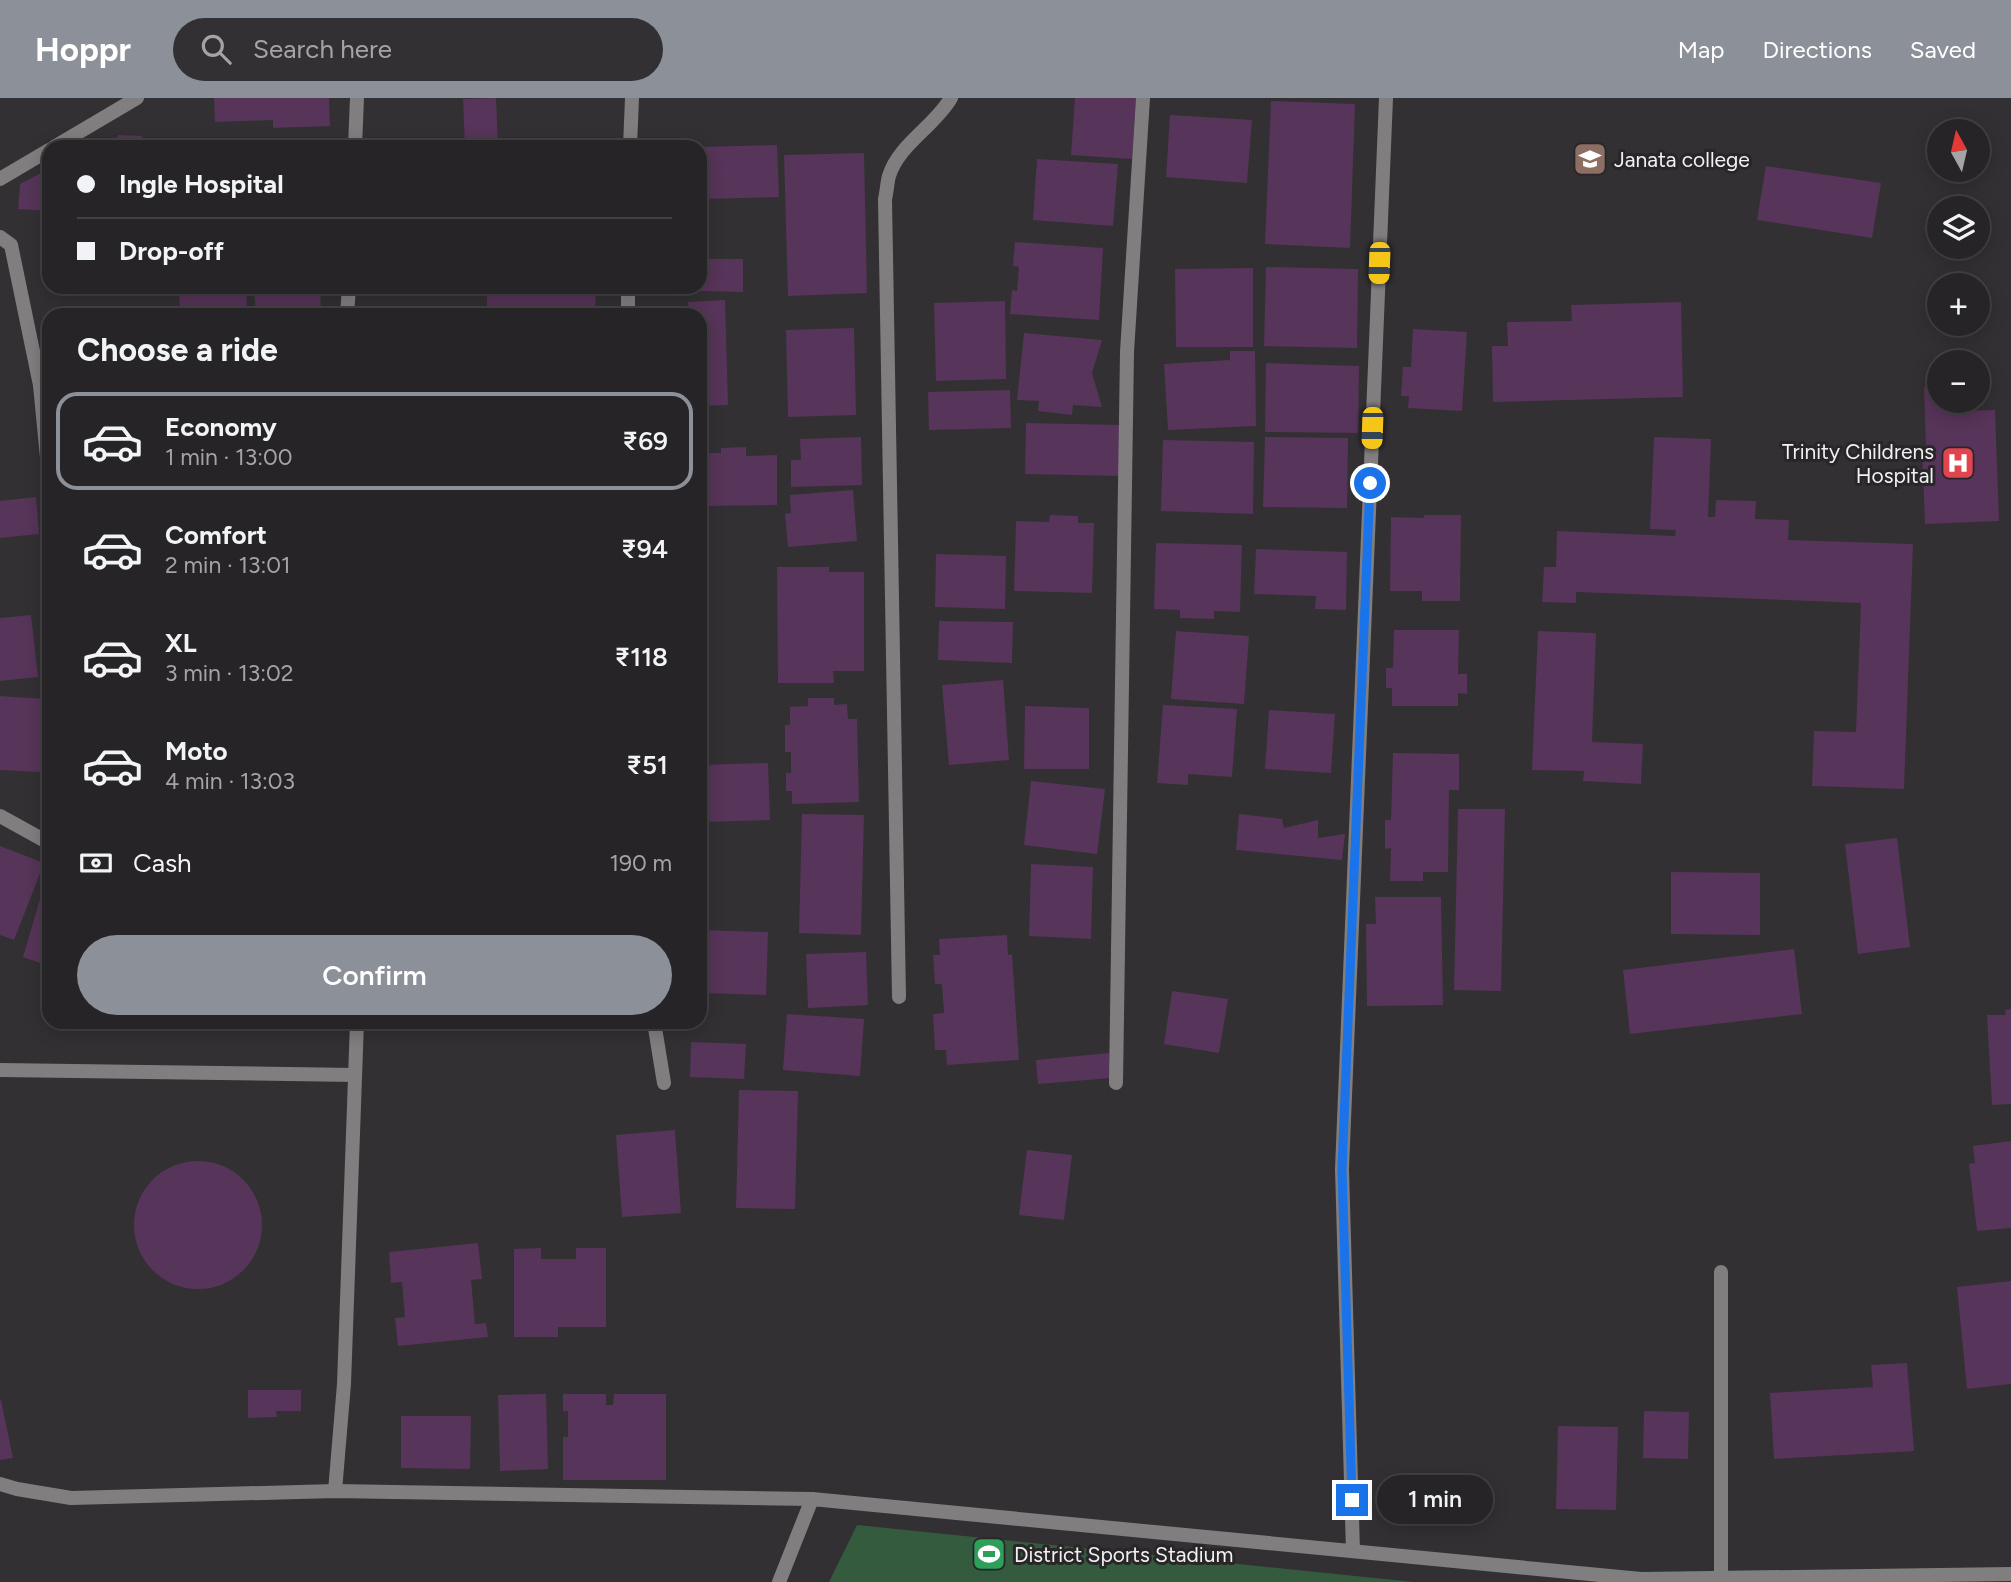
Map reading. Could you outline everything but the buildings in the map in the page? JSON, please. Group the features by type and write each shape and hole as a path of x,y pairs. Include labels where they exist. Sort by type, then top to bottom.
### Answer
{"street":[{"path":"66,140 136,98"},
{"path":"355,140 357,98"},
{"path":"630,140 632,98"},
{"path":"899,997 886,199 889,176 901,153 951,98"},
{"path":"1116,1083 1127,352 1143,98"},
{"path":"1353,1552 1342,1169 1385,98"},
{"path":"0,179 42,154"},
{"path":"0,237 11,245 42,377"},
{"path":"0,816 42,839"},
{"path":"335,1491 344,1384 357,1029"},
{"path":"655,1029 664,1083"},
{"path":"0,1070 355,1075"},
{"path":"1721,1272 1721,1578"},
{"path":"0,1484 71,1497 335,1491 812,1499 1641,1581 2011,1574"},
{"path":"779,1582 812,1499"}],"green space":[{"name":"District Sports Stadium","path":"857,1525 1414,1582 829,1582"}],"place":[{"name":"Janata college","path":"1590,159"},
{"name":"Trinity Childrens Hospital","path":"1958,463"},
{"name":"District Sports Stadium","path":"989,1554"}],"route":[{"path":"1352,1500 1342,1169 1370,483"}]}
